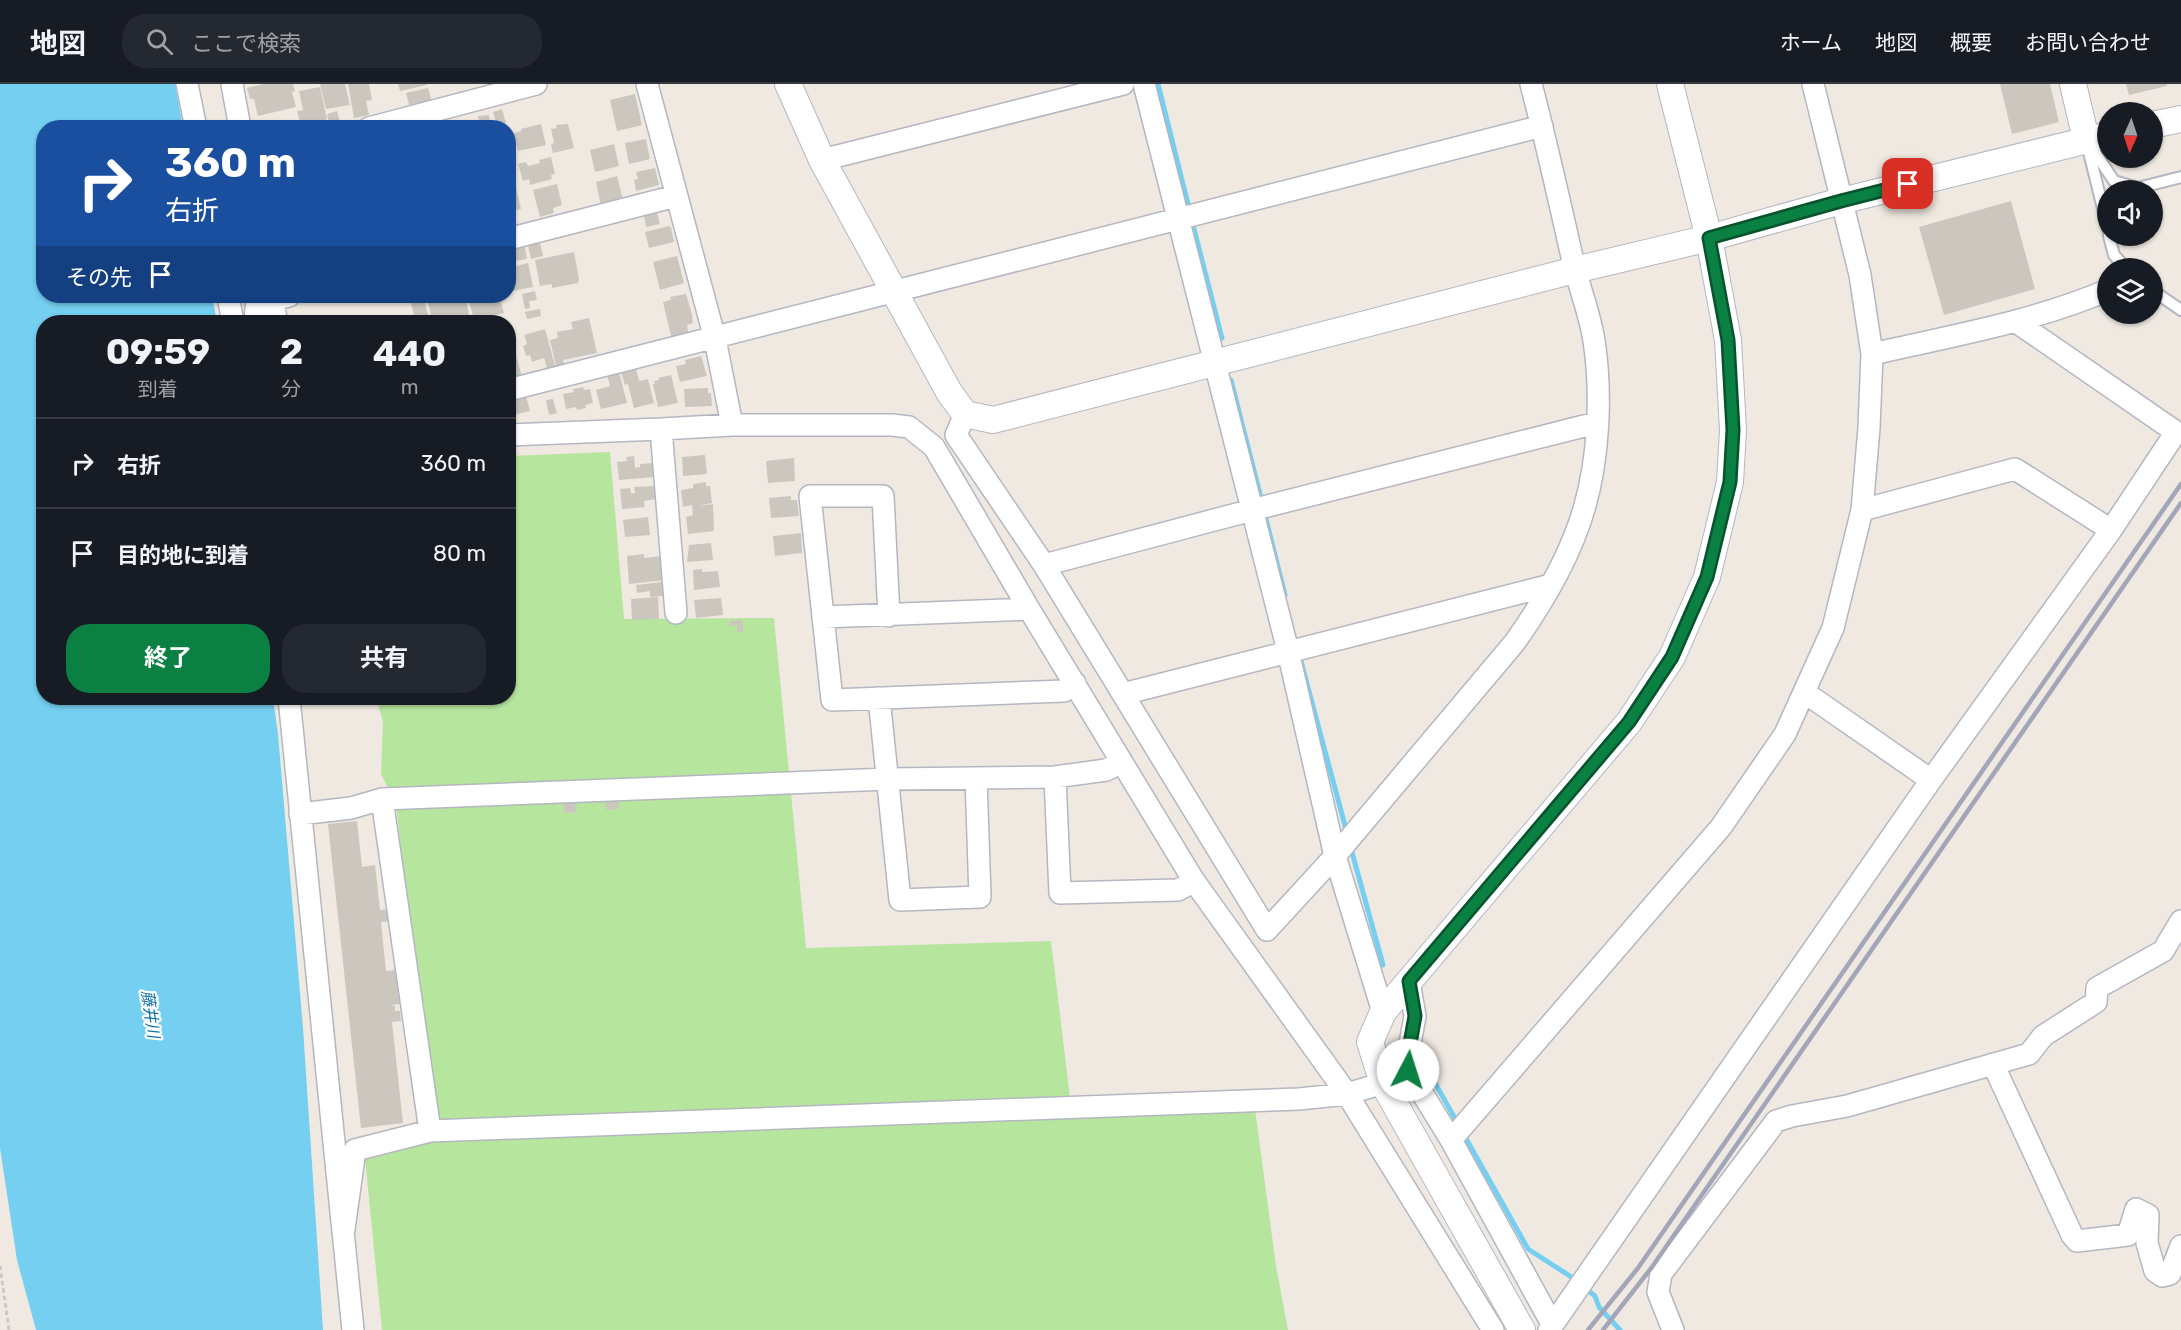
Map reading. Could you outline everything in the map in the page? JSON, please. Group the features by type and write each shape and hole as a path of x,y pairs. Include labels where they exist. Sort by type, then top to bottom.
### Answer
{"street":[{"path":"187,84 194,120"},
{"path":"232,84 239,120"},
{"path":"399,120 536,84"},
{"path":"647,84 715,339 732,424"},
{"path":"788,84 822,160 949,392 961,424 1044,565 1267,930 1345,844 1515,642 1538,610 1551,585 1571,544 1584,508 1594,461 1598,407 1594,340 1531,84"},
{"path":"822,160 1123,84"},
{"path":"1144,84 1187,217 1215,363 1260,508 1345,844 1383,1012"},
{"path":"1522,1330 1383,1083 1370,1042 1383,1012 1629,722 1672,657 1707,577 1730,482 1733,430 1728,340 1709,238 1670,84"},
{"path":"1459,1131 1721,827 1785,735 1833,628 1862,510 1872,354 1860,275 1813,84"},
{"path":"934,447 961,424 993,420 2097,137 2073,84"},
{"path":"2163,123 2181,119"},
{"path":"516,388 1542,126"},
{"path":"516,237 676,196"},
{"path":"1872,354 2014,321 2097,295"},
{"path":"1550,1328 1931,780 2111,530 2176,432 2014,321"},
{"path":"1044,565 1596,423"},
{"path":"516,435 732,424 892,425 909,428 934,447 1029,609 1194,880 1347,1094 1493,1330"},
{"path":"662,429 676,613"},
{"path":"1862,510 2015,469 2111,530"},
{"path":"889,615 883,496 810,496 831,700 1064,691 1075,683"},
{"path":"1123,694 1551,585"},
{"path":"823,617 1029,609"},
{"path":"1804,692 1931,780"},
{"path":"879,698 900,900 980,897 976,778"},
{"path":"290,705 353,1330"},
{"path":"300,814 351,808 382,799 888,779 1055,777 1106,770 1122,762"},
{"path":"1055,777 1060,893 1178,890 1194,880"},
{"path":"382,799 430,1131"},
{"path":"1673,1330 1658,1292 1660,1274 1776,1121 1847,1106 2029,1054 2043,1036 2096,1002 2097,988 2163,951 2181,921"},
{"path":"1409,981 1415,1016 1407,1060 1408,1070 1459,1131 1550,1328"},
{"path":"1993,1064 2072,1235 2077,1241 2128,1235 2136,1209 2148,1215 2147,1243 2155,1271 2162,1275 2170,1274 2181,1246"},
{"path":"344,1229 355,1150 430,1131 1299,1100 1347,1094 1383,1083"}],"lane":[{"path":"2109,168 2114,181 2138,188 2181,177"},
{"path":"2163,298 2181,310"}],"path":[{"path":"0,1266 9,1330"}],"green space":[{"path":"610,452 624,619 774,618 806,948 1051,941 1072,1114 1255,1109 1276,1266 1288,1330 382,1330 365,1158 433,1135 396,804 381,774 383,722 378,705 516,705 516,456"}],"water":[{"name":"藤井川","path":"0,84 175,84 182,120 36,120 36,303 213,303 216,315 36,315 36,705 274,705 303,1028 323,1330 36,1330 17,1260 0,1148"}],"building":[{"path":"263,84 293,84 295,91 292,92 296,107 258,116 254,99 250,99 247,88"},
{"path":"320,84 345,84 350,105 326,109"},
{"path":"348,84 369,84 372,100 366,101 369,115 354,118"},
{"path":"398,84 427,84 427,85 400,91"},
{"path":"2000,84 2050,84 2059,122 2012,134"},
{"path":"2126,84 2167,84 2167,86 2129,95"},
{"path":"320,87 327,119 299,120 297,111 303,110 299,91"},
{"path":"428,88 432,102 410,108 406,93"},
{"path":"635,94 642,125 617,131 610,100"},
{"path":"502,109 505,120 495,120 493,112"},
{"path":"337,111 340,120 328,120 327,114"},
{"path":"489,115 490,120 479,120 478,116"},
{"path":"541,124 546,145 518,151 516,132"},
{"path":"568,124 574,148 553,153 551,144 554,143 551,129 557,128 556,125"},
{"path":"646,139 650,159 629,164 625,143"},
{"path":"614,144 619,166 595,172 590,150"},
{"path":"551,157 555,174 551,175 552,179 530,185 529,179 523,181 518,164 526,162 528,166"},
{"path":"655,168 659,185 636,191 634,180 638,179 636,172"},
{"path":"617,176 623,200 601,206 596,182"},
{"path":"557,184 562,205 553,208 554,213 540,217 533,190"},
{"path":"516,188 521,209 516,210"},
{"path":"2011,201 2035,289 1944,315 1919,227"},
{"path":"657,213 660,224 646,227 644,216"},
{"path":"669,226 674,242 649,248 645,232"},
{"path":"540,243 543,256 531,259 528,245"},
{"path":"525,247 527,259 516,261 516,248"},
{"path":"574,252 578,283 552,288 552,284 540,286 535,260"},
{"path":"677,256 684,283 660,290 653,262"},
{"path":"528,263 533,287 516,290 516,266"},
{"path":"535,291 537,300 529,301 530,308 525,309 522,294"},
{"path":"686,294 693,323 687,325 689,336 672,340 663,302 671,300 670,297"},
{"path":"411,303 425,303 428,315 414,315"},
{"path":"428,303 467,303 469,315 431,315"},
{"path":"470,303 501,303 504,313 495,315 473,315"},
{"path":"540,309 541,316 527,319 525,312"},
{"path":"589,318 597,353 563,360 564,364 556,366 550,340 558,338 557,332 573,329 571,322"},
{"path":"545,329 556,369 548,372 544,358 532,362 530,355 526,356 523,346 527,344 524,335"},
{"path":"516,355 522,377 516,378"},
{"path":"701,356 707,376 680,382 676,366 686,364 685,360"},
{"path":"636,368 639,381 648,379 654,403 634,408 628,384 625,385 621,372"},
{"path":"619,372 627,403 601,409 596,390 610,386 607,375"},
{"path":"671,375 678,403 658,407 654,381"},
{"path":"583,387 584,390 590,389 593,403 577,410 576,407 566,409 563,394"},
{"path":"708,388 708,393 711,393 712,406 685,407 684,389"},
{"path":"526,396 530,411 516,414 516,398"},
{"path":"553,399 557,413 549,415 546,400"},
{"path":"705,455 707,474 683,476 682,457"},
{"path":"634,456 635,468 640,467 640,464 653,463 654,477 619,480 617,462 627,461 626,457"},
{"path":"794,458 795,481 768,483 766,461"},
{"path":"706,482 706,486 710,486 712,503 698,506 713,504 714,531 688,534 686,517 693,515 692,505 683,507 681,490 693,488 693,484"},
{"path":"655,486 656,499 644,501 645,507 622,509 620,489 630,488 631,493 635,493 634,487"},
{"path":"791,496 791,500 797,500 799,516 771,518 769,498"},
{"path":"648,517 650,535 625,537 623,520"},
{"path":"801,533 802,553 775,556 773,536"},
{"path":"711,543 713,560 687,562 689,545"},
{"path":"644,554 644,558 662,556 665,580 629,584 627,556"},
{"path":"702,569 702,572 718,571 720,587 694,590 693,570"},
{"path":"662,582 663,596 650,597 650,591 637,593 636,585"},
{"path":"658,597 659,619 632,620 631,599"},
{"path":"721,598 723,615 696,618 694,600"},
{"path":"742,620 743,632 737,633 737,625 730,626 729,621"},
{"path":"618,799 619,809 606,810 605,800"},
{"path":"576,800 577,812 564,813 563,801"},
{"path":"357,821 362,867 375,865 380,910 389,909 390,921 381,922 386,971 397,970 401,1004 390,1005 395,1006 395,1011 400,1011 401,1021 392,1022 403,1123 361,1128 328,824"}],"waterway":[{"path":"1158,84 1190,212"},
{"path":"1192,221 1222,338"},
{"path":"1231,380 1262,502"},
{"path":"1264,511 1285,595"},
{"path":"1299,654 1347,833"},
{"path":"1350,845 1383,965"},
{"path":"1417,1051 1458,1124"},
{"path":"1464,1135 1528,1249 1576,1280"},
{"path":"1585,1288 1595,1296 1599,1307 1620,1330"}],"railway":[{"path":"1588,1330 1638,1268 2181,484"},
{"path":"1603,1330 1652,1267 2181,503"}],"route":[{"path":"1408,1070 1407,1060 1415,1016 1409,981 1629,722 1672,657 1707,577 1730,482 1733,430 1728,340 1709,238 1908,184"}]}
